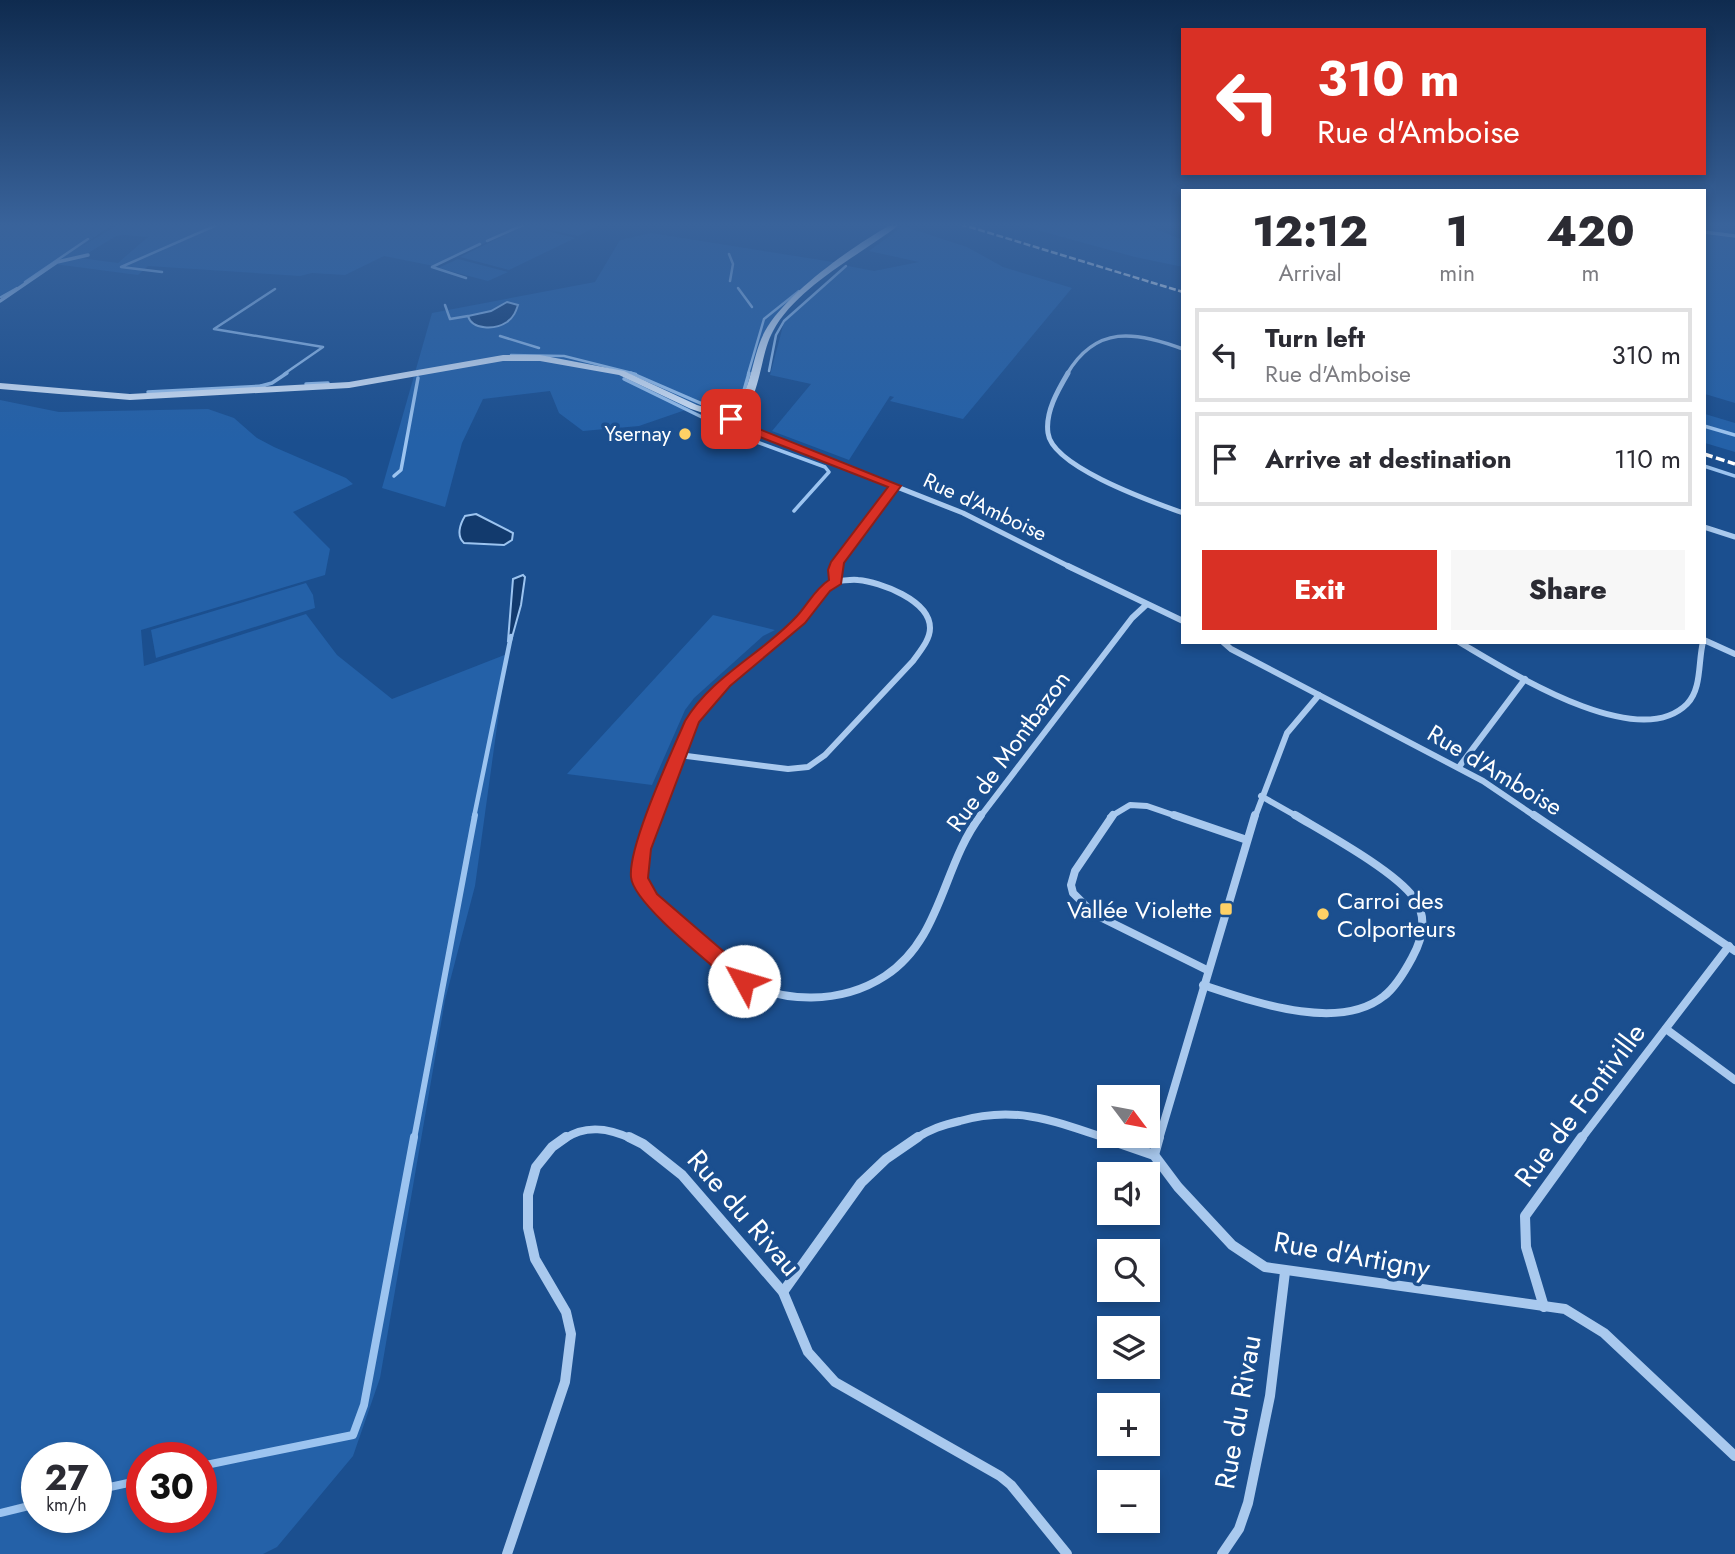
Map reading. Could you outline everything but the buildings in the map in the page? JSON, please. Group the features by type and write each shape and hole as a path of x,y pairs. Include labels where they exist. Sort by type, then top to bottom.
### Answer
{"street":[{"path":"0,386 130,397 349,385 503,358 540,358 621,373 694,407 731,419 746,404 768,332 782,312 800,297"},
{"path":"1181,348 1140,336 1115,337 1095,342 1086,350 1060,388 1049,412 1046,428 1054,449 1070,462 1181,512"},
{"name":"Rue d'Amboise","path":"731,419 750,429 972,517 1146,606 1181,620"},
{"name":"Rue de Montbazon","path":"895,486 838,562 835,570 836,581 826,588 801,620 715,693 692,721 639,861 639,878 645,891 744,981 779,994 834,996 884,978 913,954 929,929 967,835 1132,618 1146,606"},
{"path":"1706,528 1735,537"},
{"path":"679,755 788,769 808,767 825,755 884,689 914,661 925,644 930,628 927,615 917,603 893,590 858,580 836,581"},
{"path":"1706,642 1735,653"},
{"name":"Rue d'Amboise","path":"1225,644 1459,767 1532,813 1732,949"},
{"path":"1464,644 1525,679 1614,716 1648,721 1672,717 1692,696 1699,675 1704,644"},
{"path":"1459,767 1525,679"},
{"path":"783,1292 862,1183 908,1142 930,1129 984,1114 1012,1113 1046,1118 1154,1155 1261,796 1287,733 1318,695"},
{"path":"1203,985 1242,998 1305,1013 1351,1012 1381,999 1406,970 1421,941 1423,915 1414,897 1405,888 1291,811 1261,796"},
{"path":"1207,970 1094,914 1073,893 1072,877 1110,817 1129,805 1155,808 1247,840"},
{"name":"Rue de Fontiville","path":"1544,1307 1526,1247 1525,1216 1666,1029 1732,949"},
{"path":"1666,1029 1735,1080"},
{"name":"Rue du Rivau","path":"507,1554 565,1382 570,1356 571,1334 566,1312 535,1259 528,1228 531,1180 536,1167 552,1147 574,1132 601,1128 617,1132 656,1152 682,1174 783,1292 808,1352 835,1382 1000,1476 1012,1485 1067,1554"},
{"name":"Rue d'Artigny","path":"1154,1155 1178,1187 1232,1245 1265,1267 1284,1272 1565,1310 1604,1333 1735,1456"},
{"name":"Rue du Rivau","path":"1222,1554 1239,1529 1248,1503 1270,1396 1284,1272"}],"shaded area":[{"path":"519,297 801,297 783,312 754,371 742,410 731,419 694,407 639,426 583,431 559,413 550,391 483,399 462,443 445,507 382,488 432,313"},
{"path":"813,297 1065,297 963,419 890,401 894,397 890,396 849,460 772,431 811,384 770,375 784,322"},
{"path":"1706,297 1735,297 1735,403 1706,394"},
{"path":"507,302 518,305 511,318 502,325 484,327 470,321 468,316 491,311"},
{"path":"0,400 59,412 208,409 234,418 257,438 346,478 353,484 293,512 330,549 325,575 141,630 144,666 306,614 337,655 392,699 507,654 475,886 445,1000 380,1378 353,1456 277,1547 263,1554 0,1554"},
{"path":"1706,414 1735,423 1735,452 1706,443"},
{"path":"476,514 513,533 512,540 504,545 464,543 459,533 462,523 465,516"},
{"path":"523,575 525,577 521,605 511,641 508,641 513,579"},
{"path":"306,583 313,595 315,608 156,658 151,630"},
{"path":"713,615 775,630 763,636 694,698 685,710 652,785 567,774"}],"waterway":[{"path":"264,297 214,329 323,347 284,374"},
{"path":"744,297 752,307"},
{"path":"748,374 764,319 792,297"},
{"path":"769,371 776,335 784,321 812,297"},
{"path":"445,305 450,319 468,316"},
{"path":"500,336 539,348"},
{"path":"511,355 564,356 636,374"},
{"path":"261,386 272,383 287,373"},
{"path":"631,373 714,409"},
{"path":"741,401 749,373"},
{"path":"394,476 401,470 418,378"},
{"path":"624,379 710,421"},
{"path":"306,384 328,383"},
{"path":"148,392 264,386"},
{"path":"1706,427 1735,435"},
{"path":"749,439 825,467 829,472 794,511"},
{"path":"1706,467 1735,476"},
{"path":"474,817 511,636"},
{"path":"414,1139 475,815"},
{"path":"217,1463 353,1435 364,1405 414,1137"},
{"path":"112,1487 126,1483"},
{"path":"0,1513 21,1508"}],"railway":[{"path":"1706,455 1735,464"}],"place":[{"name":"Ysernay","path":"685,434"},
{"name":"Vallée Violette","path":"1226,909"},
{"name":"Carroi des Colporteurs","path":"1323,914"}],"route":[{"path":"731,419 742,426 895,486 838,562 835,570 836,581 826,588 801,620 725,683 698,712 692,721 642,849 638,873 651,899 734,975 744,981"}]}
